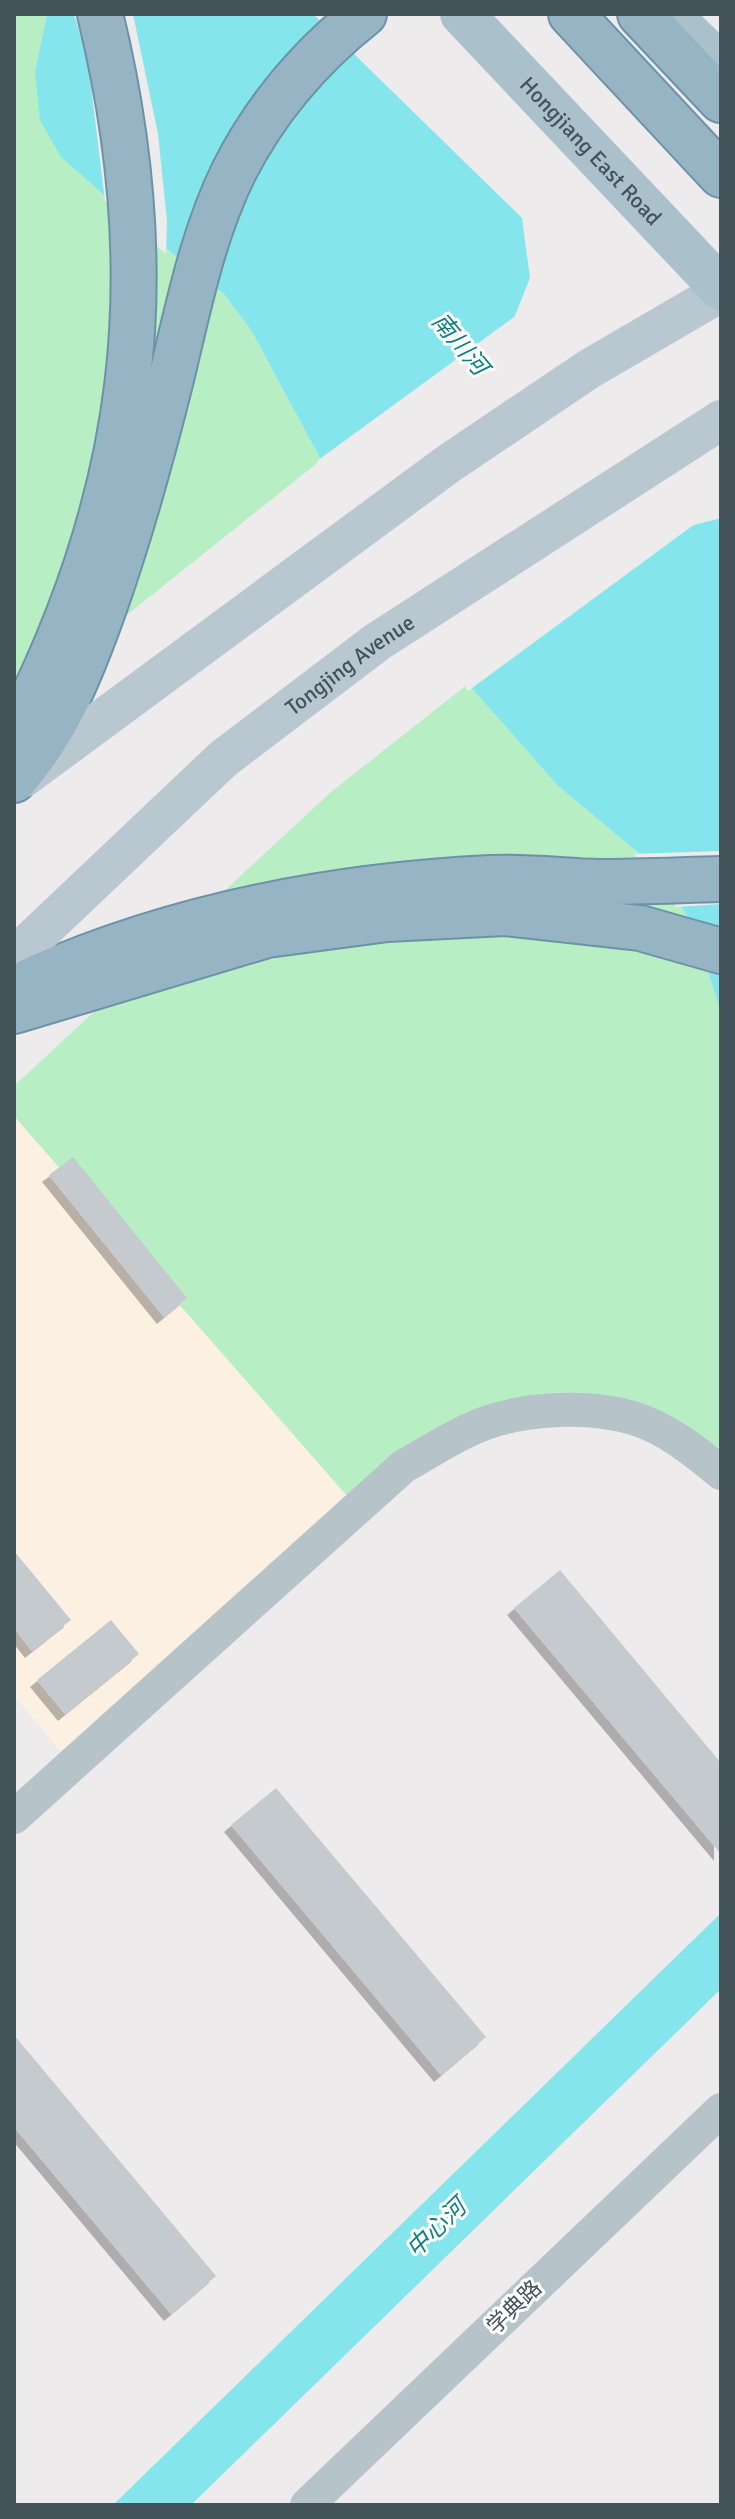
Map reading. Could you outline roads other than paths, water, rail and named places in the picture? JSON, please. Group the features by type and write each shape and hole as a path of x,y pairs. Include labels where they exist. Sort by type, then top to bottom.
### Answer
{"highway":[{"path":"14,735 61,640 98,532 121,434 129,373 136,313 134,206 118,89 100,14"},
{"path":"14,782 60,718 82,672 127,542 212,223 235,170 299,75 364,14"},
{"path":"571,14 721,175"},
{"path":"640,14 721,100"},
{"path":"14,987 94,951 175,925 346,890 494,878 600,882 721,879"},
{"path":"14,1011 267,935 387,919 505,913 640,928 721,951"}],"main road":[{"name":"Hongjiang East Road","path":"462,14 721,290"},
{"path":"668,14 721,65"},
{"path":"14,782 448,464 589,369 721,290"},
{"name":"Tongjing Avenue","path":"14,957 223,759 377,642 721,420"}],"street":[{"path":"14,1817 404,1466 471,1428 522,1414 584,1411 633,1418 688,1445 721,1473"},
{"name":"学典路","path":"307,2505 721,2110"}],"water":[{"name":"南川河","path":"47,14 313,14 522,218 530,278 514,318 674,535 694,525 721,518 721,1013 694,926 653,865 558,786 468,684 321,460 251,330 224,294 153,238 61,157 40,120 35,72"},
{"name":"中心河","path":"721,1913 721,1989 191,2505 113,2505"}]}
